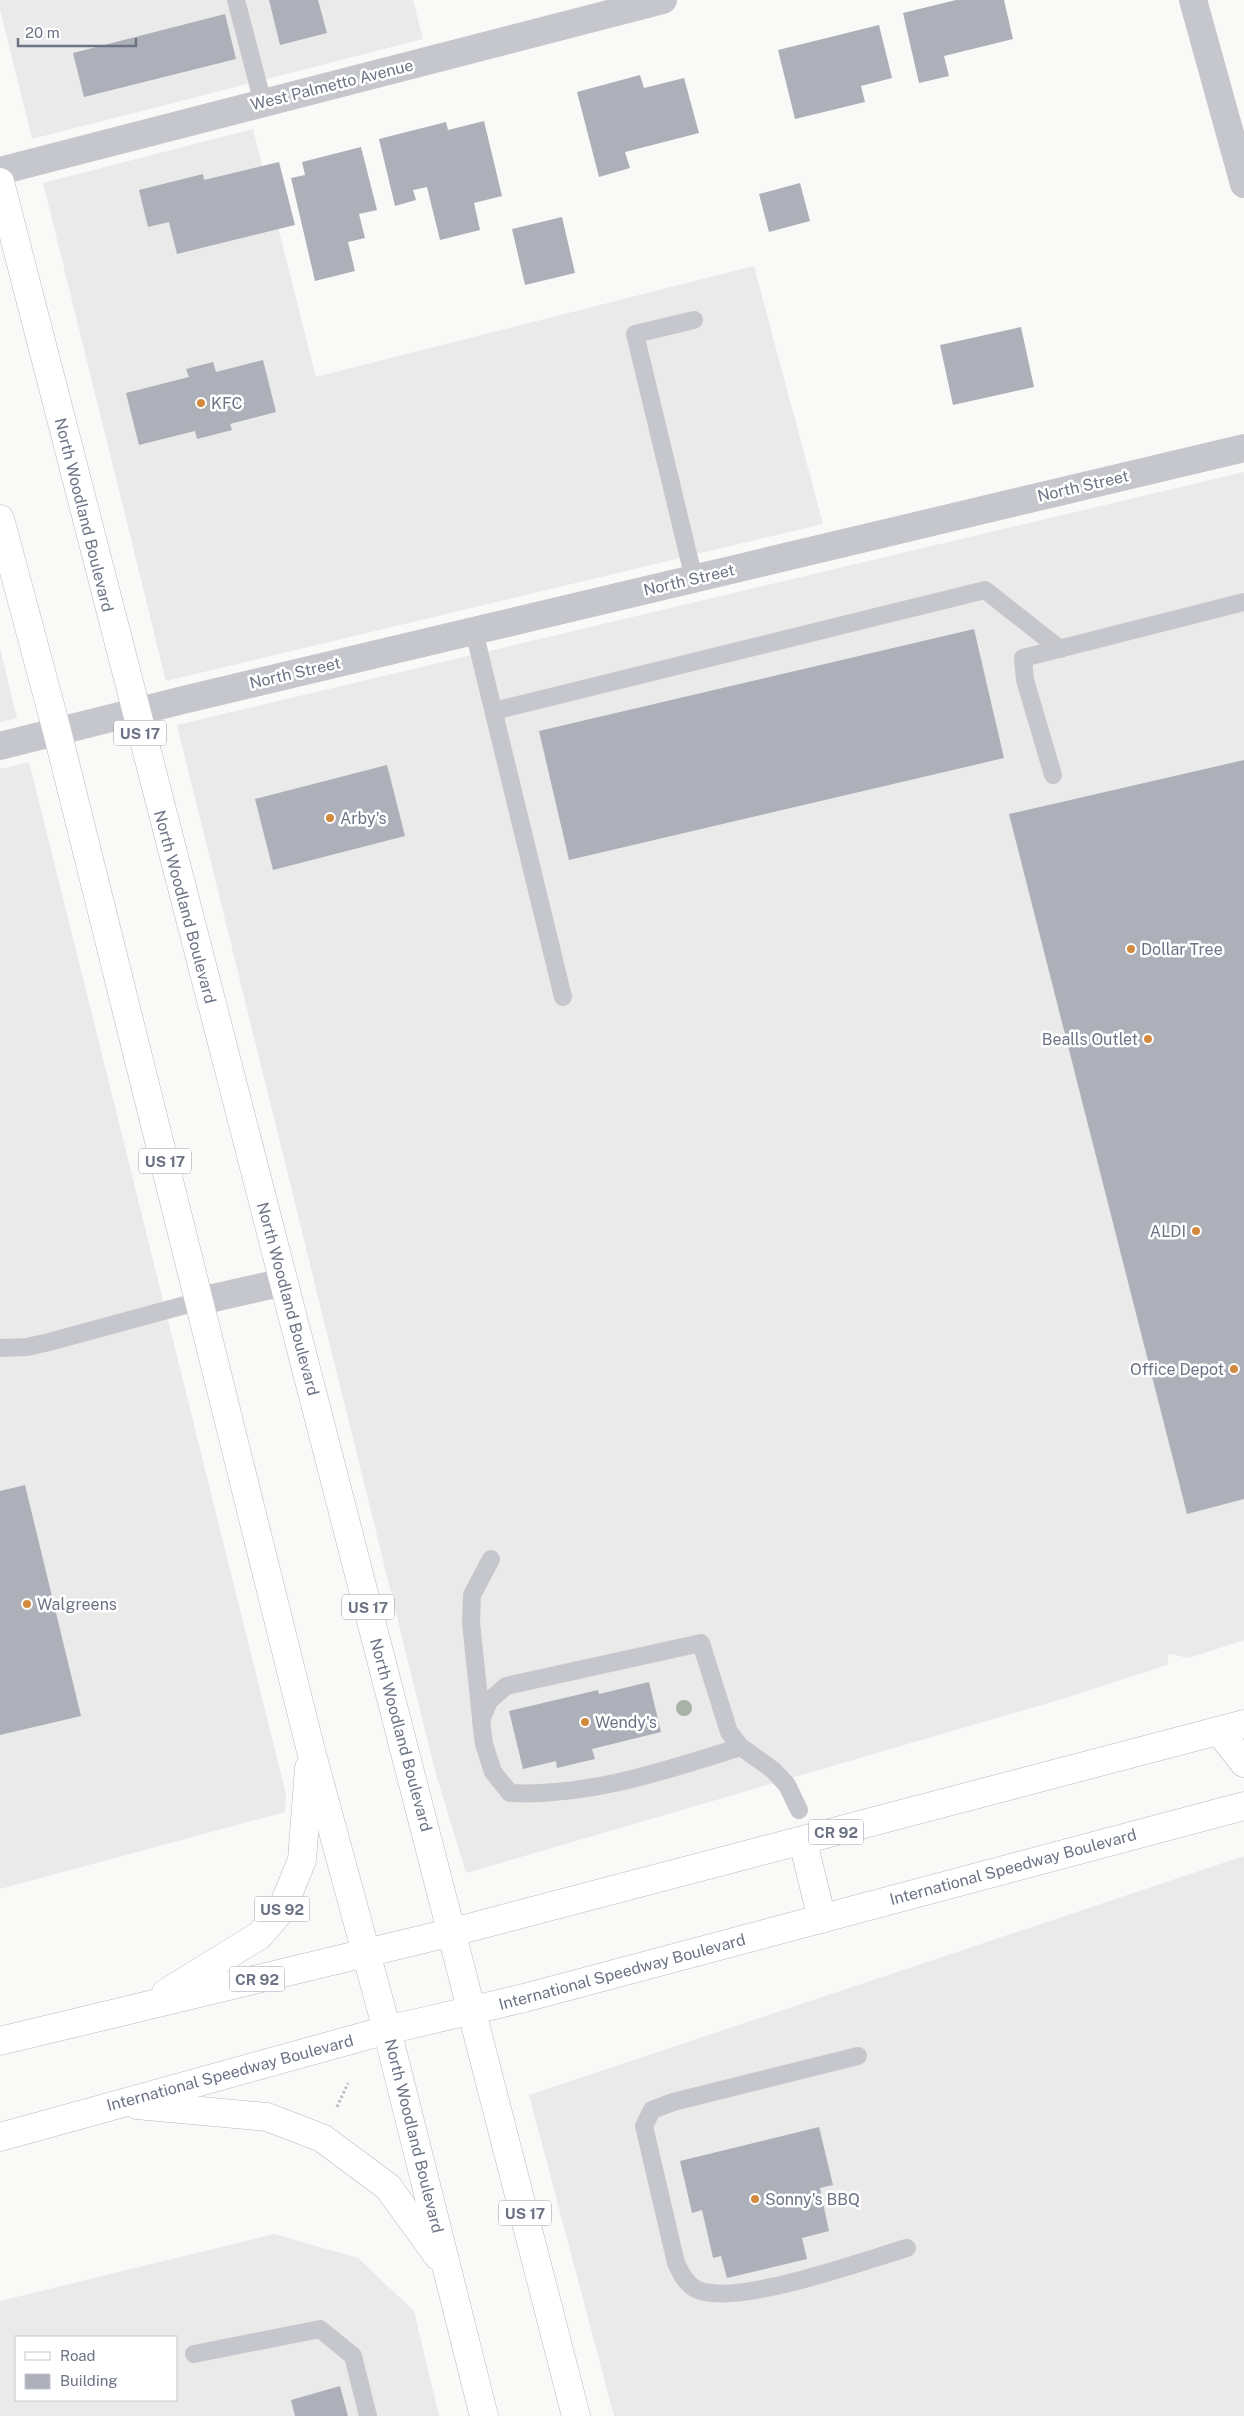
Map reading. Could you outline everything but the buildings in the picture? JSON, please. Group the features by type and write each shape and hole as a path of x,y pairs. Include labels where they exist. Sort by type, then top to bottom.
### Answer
{"main road":[{"name":"North Woodland Boulevard","path":"0,182 134,712 474,2011 576,2416"},
{"name":"North Woodland Boulevard","path":"0,520 57,731 310,1747 387,2030 484,2416"},
{"name":"CR 92","path":"147,2004 453,1932 803,1842 1232,1728"},
{"path":"1232,1728 1244,1762"},
{"name":"US 92","path":"0,2041 147,2004 260,1935 282,1909 302,1860 310,1747"},
{"name":"International Speedway Boulevard","path":"0,2137 387,2030 474,2011 1244,1806"},
{"path":"803,1842 822,1918"},
{"path":"120,2103 266,2117 322,2138 388,2187 447,2269"}],"street":[{"name":"West Palmetto Avenue","path":"0,171 663,0"},
{"path":"1193,0 1244,184"},
{"name":"North Street","path":"0,746 134,712 1244,448"},
{"path":"200,1301 284,1282"}],"lane":[{"path":"236,0 263,103"},
{"path":"694,320 635,334 694,579"},
{"path":"494,711 985,590 1060,649"},
{"path":"1053,775 1025,680 1023,658 1244,602"},
{"path":"474,631 563,997"},
{"path":"0,1348 27,1347 49,1342 200,1301"},
{"path":"491,1559 472,1595 471,1623 484,1744 493,1772 510,1793 564,1793 662,1771 741,1747"},
{"path":"481,1721 489,1701 506,1686 701,1643 729,1732 741,1747 773,1770 787,1785 799,1810"},
{"path":"858,2056 673,2102 652,2110 644,2126 676,2264 685,2280 695,2288 715,2294 764,2289 907,2248"},
{"path":"194,2354 320,2328 353,2356 368,2416"}],"path":[{"path":"337,2108 348,2082"}],"shaded area":[{"path":"0,0 413,0 423,39 32,139 0,9"},
{"path":"253,129 316,377 754,266 823,524 166,681 43,183"},
{"path":"1244,472 1244,1640 1189,1658 1169,1654 1167,1665 1062,1699 466,1873 435,1771 177,725"},
{"path":"0,648 17,718 0,722"},
{"path":"29,762 286,1794 285,1812 0,1889 0,769"},
{"path":"1244,1856 1244,2416 614,2416 529,2095"},
{"path":"274,2234 358,2258 414,2311 439,2416 0,2416 0,2301"}],"place":[{"name":"KFC","path":"201,403"},
{"name":"Arby's","path":"330,818"},
{"name":"Dollar Tree","path":"1131,949"},
{"name":"Bealls Outlet","path":"1148,1039"},
{"name":"ALDI","path":"1196,1231"},
{"name":"Office Depot","path":"1234,1369"},
{"name":"Walgreens","path":"27,1604"},
{"name":"Wendy's","path":"585,1722"},
{"name":"Sonny's BBQ","path":"755,2199"}]}
